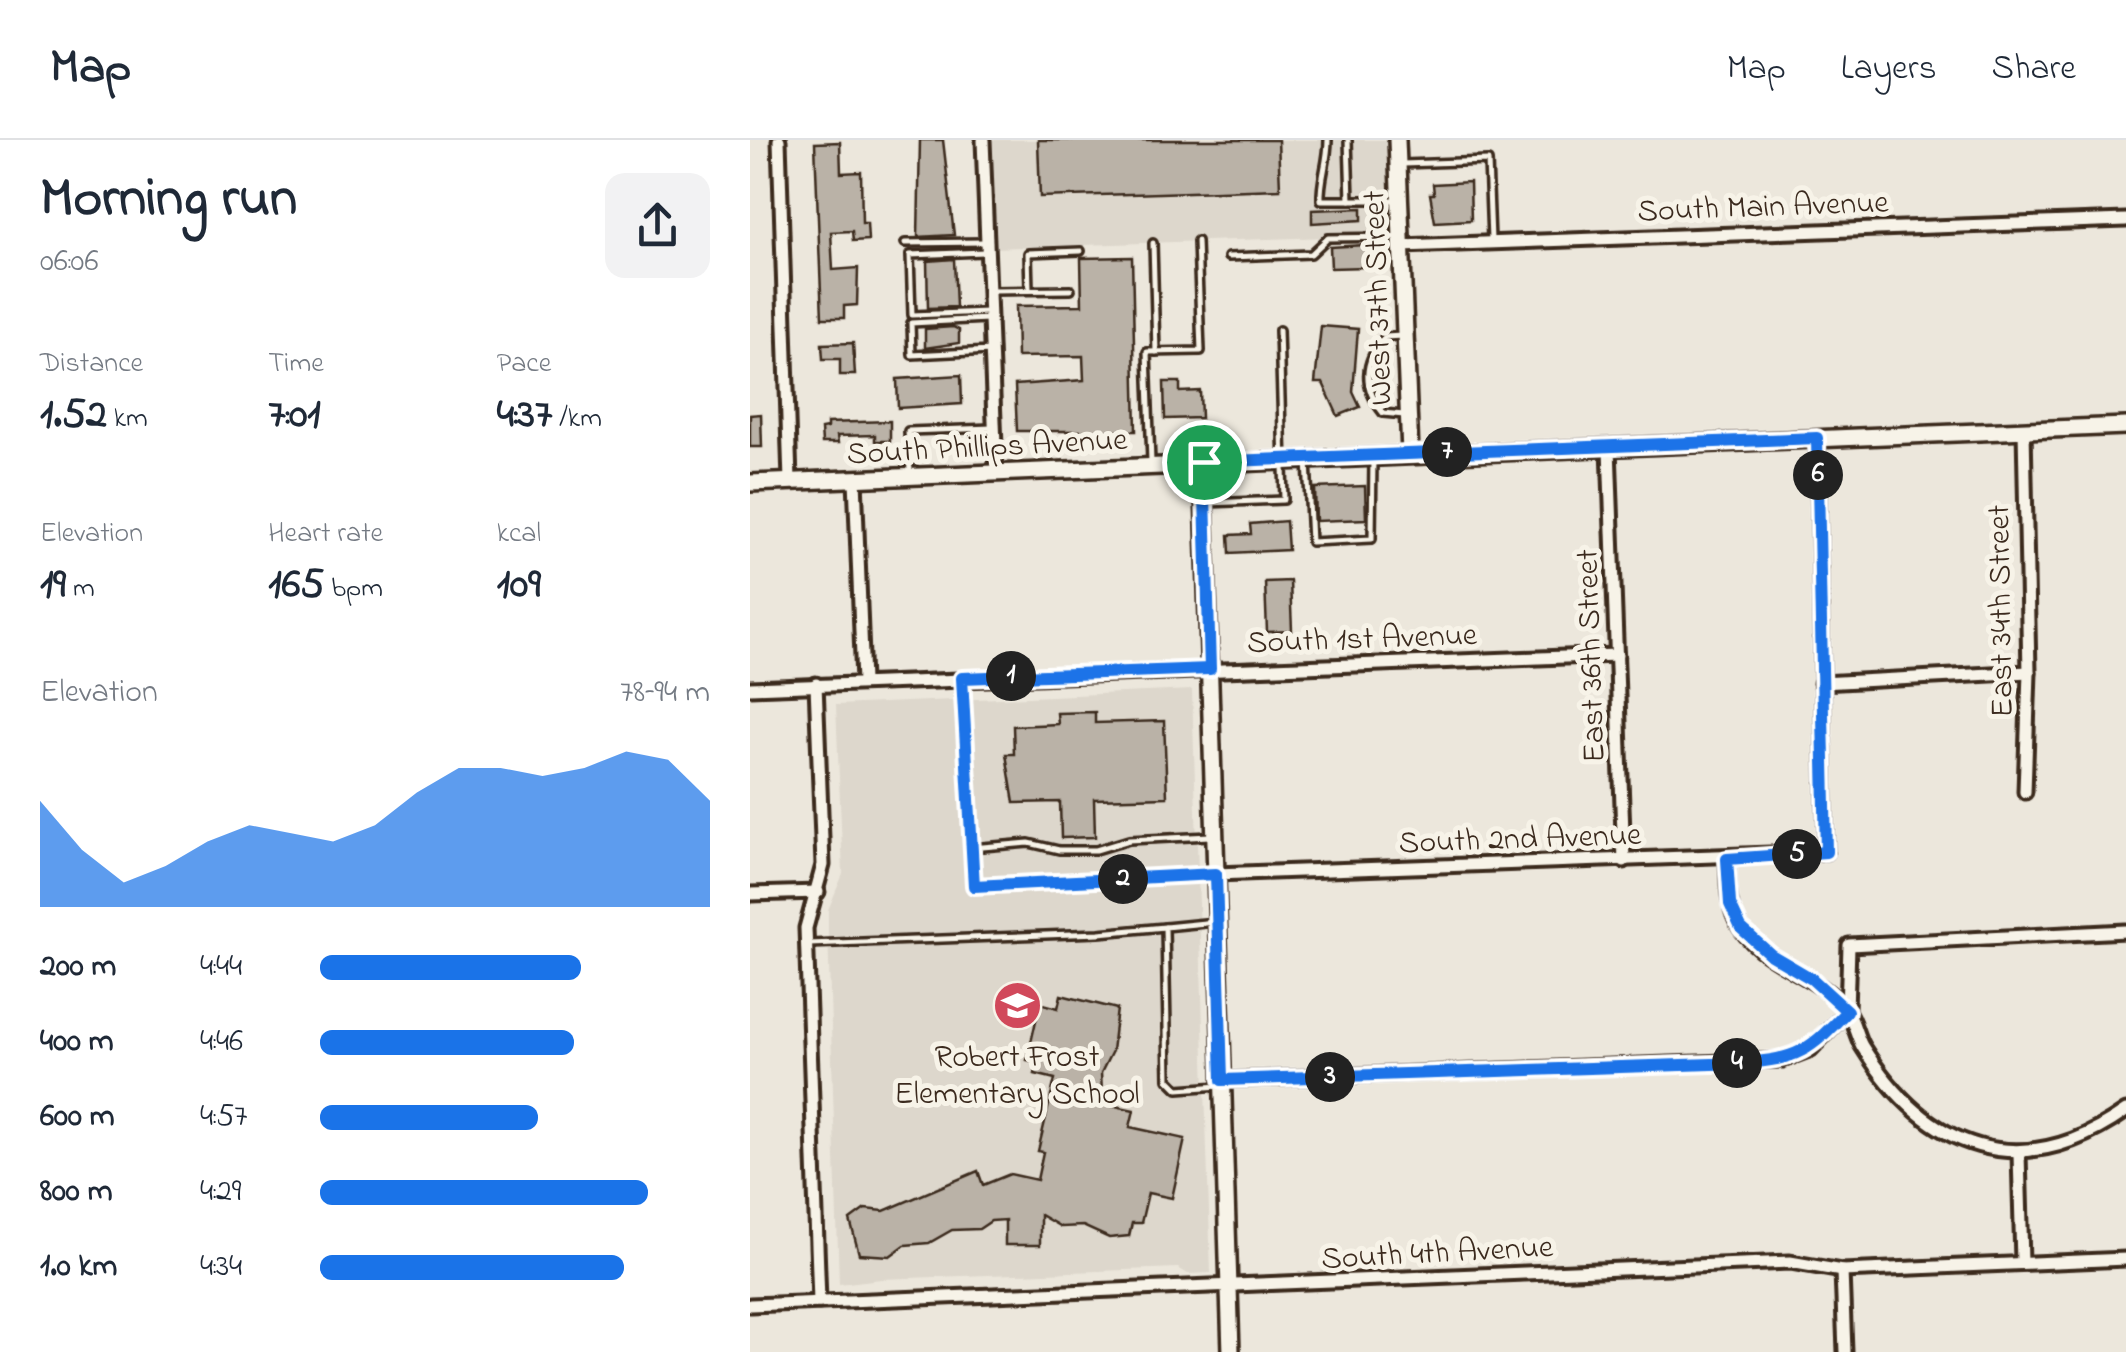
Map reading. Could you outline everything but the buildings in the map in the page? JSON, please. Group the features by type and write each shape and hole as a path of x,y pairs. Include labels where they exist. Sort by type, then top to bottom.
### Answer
{"street":[{"path":"779,140 790,482"},
{"path":"984,140 996,472"},
{"name":"West 37th Street","path":"1398,140 1410,453"},
{"name":"South Main Avenue","path":"1401,241 1491,242 2126,220"},
{"name":"South Phillips Avenue","path":"750,483 2126,426"},
{"name":"East 34th Street","path":"2024,430 2029,672 2025,792"},
{"path":"1817,438 1821,684 2029,672"},
{"name":"East 36th Street","path":"1609,448 1624,861"},
{"path":"1204,462 1231,1352"},
{"path":"856,479 863,682"},
{"name":"South 1st Avenue","path":"750,688 1617,656"},
{"path":"816,684 823,865 806,928 806,944 819,1302"},
{"name":"South 2nd Avenue","path":"1216,874 1727,859 1826,852 1821,684"},
{"path":"1727,859 1730,904 1741,928 1771,955 1812,979 1847,1011 1862,1045 1916,1111 1958,1140 2019,1154 2070,1140 2126,1111"},
{"path":"750,894 818,892"},
{"path":"1222,1083 1782,1060 1810,1049 1847,1011 1849,945 2126,932"},
{"path":"2019,1154 2022,1262"},
{"name":"South 4th Avenue","path":"750,1305 1229,1289 1790,1262 1842,1271 2126,1259"},
{"path":"1842,1271 1845,1352"}],"lane":[{"path":"1328,140 1328,169 1320,182 1321,200 1400,200"},
{"path":"1348,140 1350,200"},
{"path":"1398,164 1488,161 1491,242"},
{"path":"1228,257 1311,254 1328,238 1401,241"},
{"path":"1151,464 1147,352 1201,351 1197,242"},
{"path":"905,243 988,247"},
{"path":"1153,243 1156,352"},
{"path":"988,247 910,255 912,314 990,315"},
{"path":"1029,290 1028,253 1082,250"},
{"path":"989,291 1071,290"},
{"path":"990,315 910,322 912,354 992,351"},
{"path":"1205,503 1284,500 1279,330"},
{"path":"1405,336 1385,337 1376,347 1370,358 1368,386 1383,413 1408,415"},
{"path":"910,476 908,431 994,428"},
{"path":"1306,458 1310,542 1372,539 1372,455"},
{"path":"962,678 974,886 1216,874"},
{"path":"971,848 1029,844 1060,850 1096,850 1128,840 1215,836"},
{"path":"806,944 1099,934 1218,922"},
{"path":"1164,926 1168,1080 1178,1088 1222,1083"}],"shaded area":[{"path":"989,140 1390,140 1393,235 993,248"},
{"name":"Robert Frost Elementary School","path":"1192,690 1211,1273 1188,1274 1178,1268 881,1279 839,1284 828,931 828,910 843,874 836,705"}],"place":[{"name":"Robert Frost Elementary School","path":"1017,1005"}],"route":[{"path":"1817,438 1826,852 1727,859 1730,904 1750,940 1812,979 1847,1011 1810,1049 1782,1060 1222,1080 1216,874 974,886 962,678 1210,669 1204,462 1817,438"}]}
